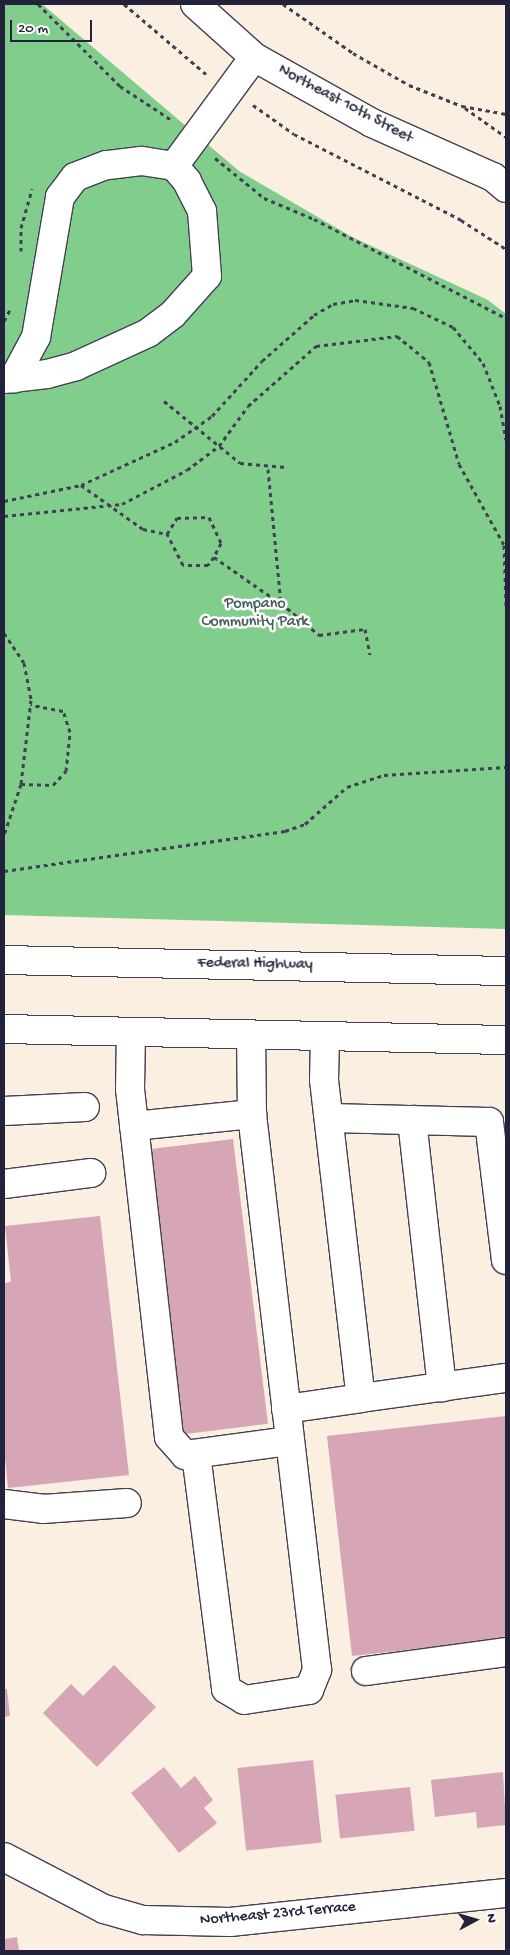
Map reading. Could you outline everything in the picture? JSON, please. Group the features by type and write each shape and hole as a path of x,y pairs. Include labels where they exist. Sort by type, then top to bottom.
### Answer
{"main road":[{"name":"Northeast 10th Street","path":"195,4 254,57 372,123 493,177 506,188"},
{"path":"174,166 254,57"},
{"path":"141,161 174,166 187,181 202,211 207,276 173,314 148,333 76,366 9,378 36,337 60,197 75,177 106,165 141,161"},
{"name":"Federal Highway","path":"4,960 506,971"},
{"path":"4,1030 506,1040"},
{"path":"131,1032 134,1126 169,1437 185,1455 290,1441"},
{"path":"196,1454 226,1689 244,1700 303,1693 317,1678 317,1670 252,1114 251,1035"},
{"path":"325,1036 329,1118 361,1398"},
{"path":"4,1111 84,1107"},
{"path":"134,1126 252,1114"},
{"path":"329,1118 489,1122 506,1260"},
{"path":"412,1120 442,1387"},
{"path":"4,1184 92,1173"},
{"path":"286,1409 506,1378"},
{"path":"4,1504 43,1509 128,1502"},
{"path":"366,1671 506,1652"},
{"name":"Northeast 23rd Terrace","path":"4,1857 104,1908 143,1920 230,1922 506,1892"}],"path":[{"path":"124,4 191,64 294,134 461,220 506,250"},
{"path":"284,4 353,53 409,85 462,106 506,114"},
{"path":"462,106 506,137"},
{"path":"173,121 264,198 314,218 506,318"},
{"path":"4,501 80,485 175,442 194,428 314,316 333,304 363,300 436,317 470,343 493,387 506,439"},
{"path":"4,516 122,504 179,474 218,446 248,406 316,346 398,336 429,362 459,464 504,546 506,606"},
{"path":"164,401 194,428 240,463 268,469 286,467"},
{"path":"268,469 281,604"},
{"path":"80,485 105,506 143,528 167,534 184,565 208,565 221,543 209,517 177,518 167,534"},
{"path":"214,557 281,604 319,635 365,629 370,655"},
{"path":"4,633 24,663 31,706 20,784 4,836"},
{"path":"20,784 52,785 66,771 70,732 63,711 31,706"},
{"path":"4,872 285,832 305,824 347,787 384,774 506,767"}],"green space":[{"name":"Pompano Community Park","path":"4,4 42,4 239,171 352,237 488,300 506,314 506,929 4,915"}],"building":[{"path":"233,1139 268,1424 184,1434 149,1149"},
{"path":"100,1216 129,1475 8,1488 4,1448 4,1283 11,1282 5,1226"},
{"path":"506,1416 506,1639 352,1656 327,1436"},
{"path":"114,1665 156,1707 97,1767 43,1713 71,1684 83,1696"},
{"path":"4,1689 7,1689 10,1716 4,1717"},
{"path":"313,1760 322,1843 246,1850 237,1768"},
{"path":"164,1767 181,1788 195,1776 213,1800 204,1808 217,1823 179,1853 131,1793"},
{"path":"503,1772 506,1825 477,1828 476,1812 435,1817 431,1780"},
{"path":"410,1787 415,1831 340,1839 335,1795"},
{"path":"17,1937 19,1951 4,1951 4,1939"}]}
